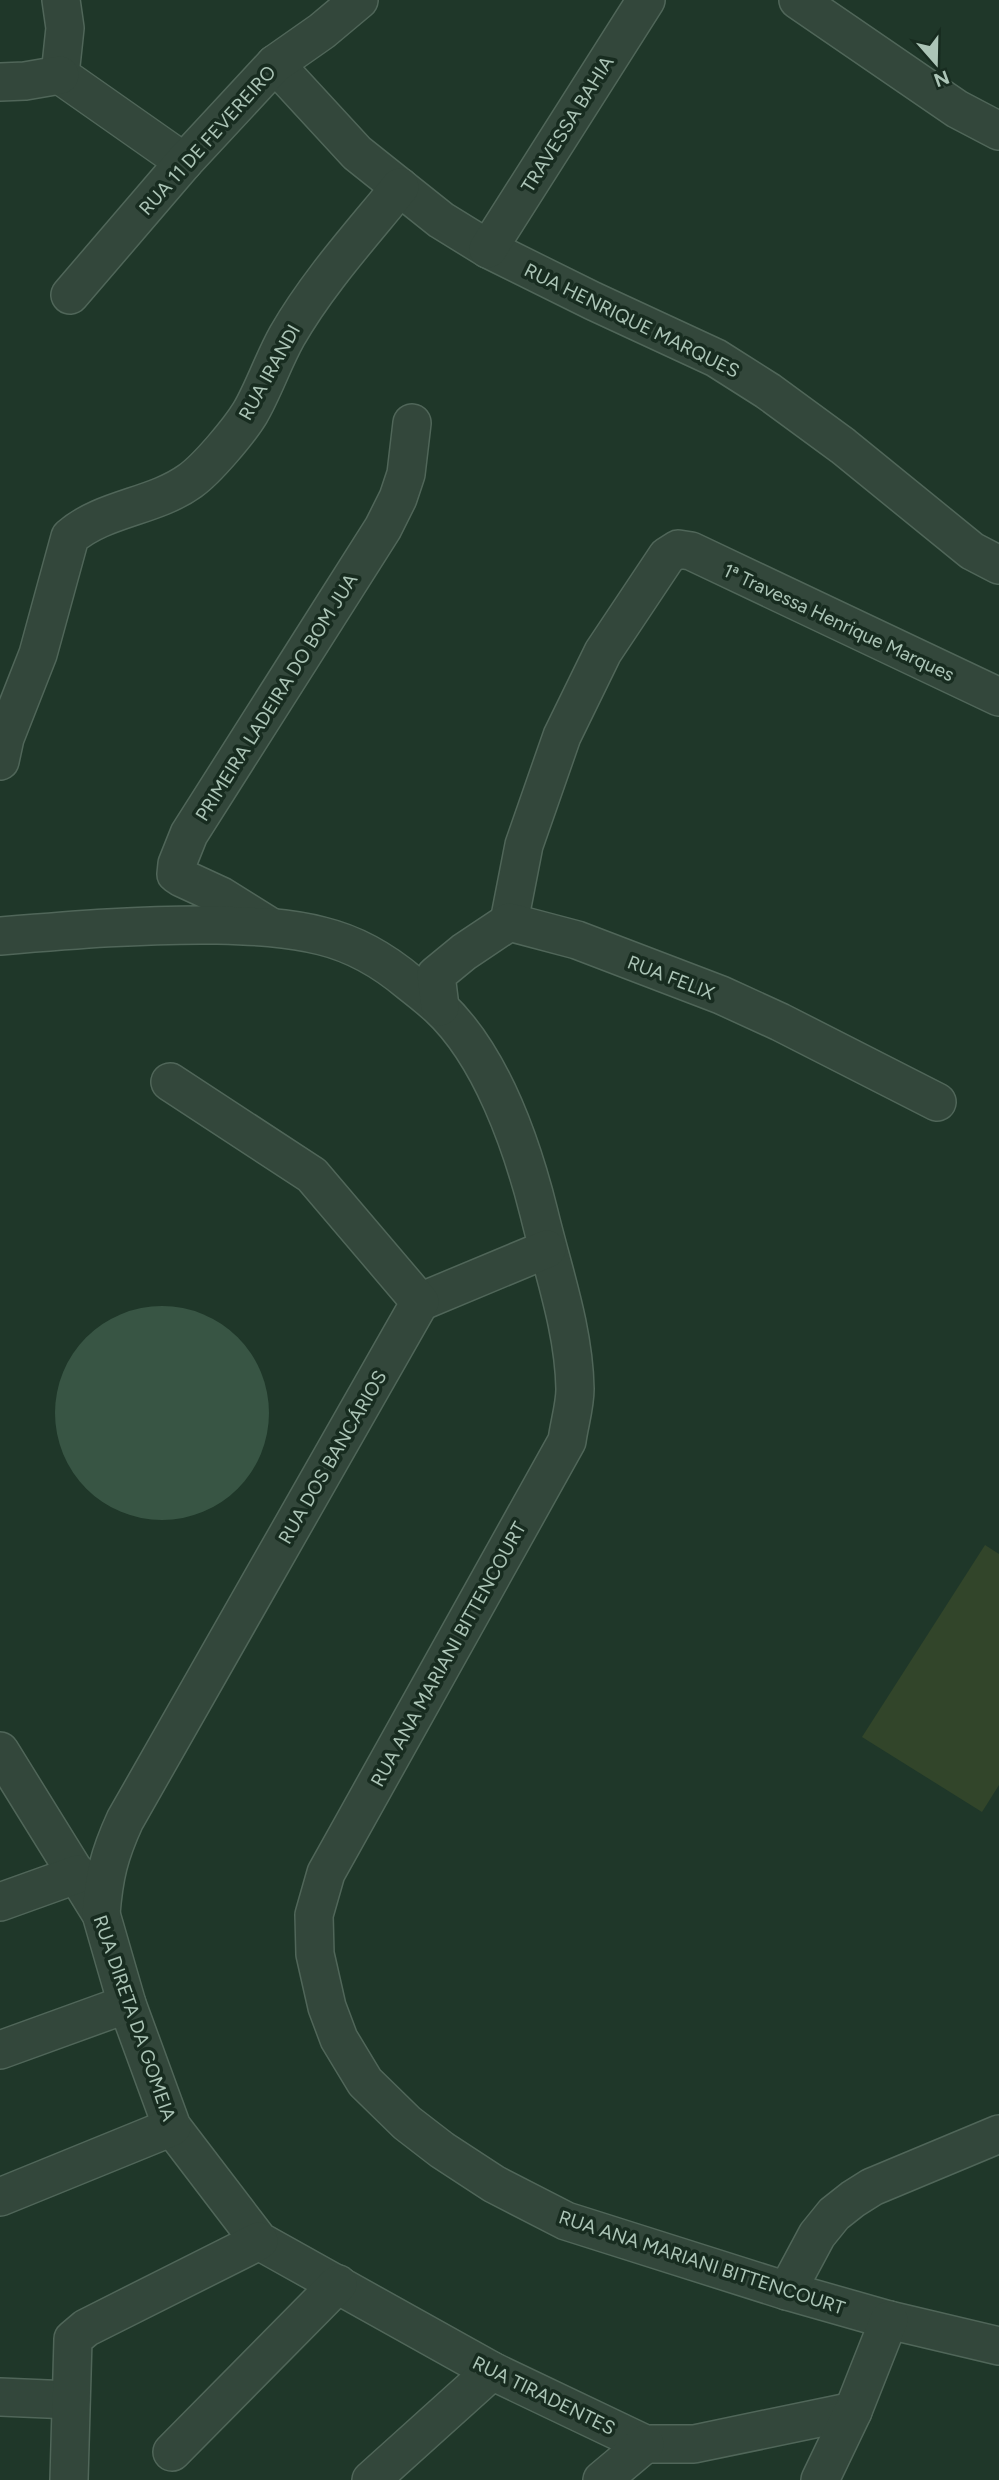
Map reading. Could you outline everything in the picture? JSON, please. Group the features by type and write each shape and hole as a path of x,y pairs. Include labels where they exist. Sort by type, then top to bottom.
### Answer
{"street":[{"path":"60,75 65,28 61,0"},
{"name":"RUA 11 DE FEVEREIRO","path":"70,295 184,162 275,64 322,31 359,0"},
{"name":"TRAVESSA BAHIA","path":"488,249 646,0"},
{"path":"798,0 957,109 999,131"},
{"name":"RUA HENRIQUE MARQUES","path":"275,64 357,153 441,220 488,249 716,358 768,391 843,446 972,551 999,565"},
{"path":"0,82 60,75 184,162"},
{"name":"RUA IRANDI","path":"0,761 5,738 38,654 70,537 81,527 98,519 133,509 190,481 207,465 249,414 287,336 321,284 400,187"},
{"name":"PRIMEIRA LADEIRA DO BOM JUA","path":"268,926 221,896 176,874 177,864 189,834 383,528 406,474 412,423"},
{"name":"1ª Travessa Henrique Marques","path":"509,922 524,845 562,736 603,652 667,556 678,549 691,551 999,697"},
{"path":"440,1007 436,975 464,952 509,922"},
{"name":"RUA FELIX","path":"509,922 577,940 721,995 937,1102"},
{"name":"RUA ANA MARIANI BITTENCOURT","path":"0,936 170,924 268,926 323,936 382,961 440,1007 477,1054 504,1107 529,1172 547,1249 561,1293 575,1390 567,1441 326,1873 314,1915 315,1954 327,2007 339,2039 365,2082 407,2123 442,2150 494,2184 566,2221 787,2291 889,2320 999,2346"},
{"path":"170,1082 312,1175 420,1302 547,1249"},
{"name":"RUA DOS BANCÁRIOS","path":"101,1913 104,1875 112,1847 125,1820 420,1302"},
{"name":"RUA DIRETA DA GOMEIA","path":"0,1751 101,1913 127,2004 172,2127 259,2242"},
{"path":"0,1902 78,1874"},
{"path":"0,2050 127,2004"},
{"path":"0,2197 172,2127"},
{"path":"787,2291 817,2235 834,2214 853,2199 872,2187 995,2132"},
{"path":"69,2480 73,2339 86,2328 259,2242"},
{"name":"RUA TIRADENTES","path":"259,2242 492,2371 645,2444 694,2444 853,2411"},
{"path":"172,2452 338,2284"},
{"path":"819,2478 853,2411 889,2320"},
{"path":"371,2480 492,2371"},
{"path":"0,2397 71,2400"},
{"path":"602,2480 645,2444"}],"green space":[{"path":"985,1545 999,1554 999,1785 982,1812 862,1737"}],"building":[{"path":"162,1306 203,1314 238,1337 261,1372 269,1413 261,1454 238,1489 203,1512 162,1520 121,1512 86,1489 63,1454 55,1413 63,1372 86,1337 121,1314"}]}
